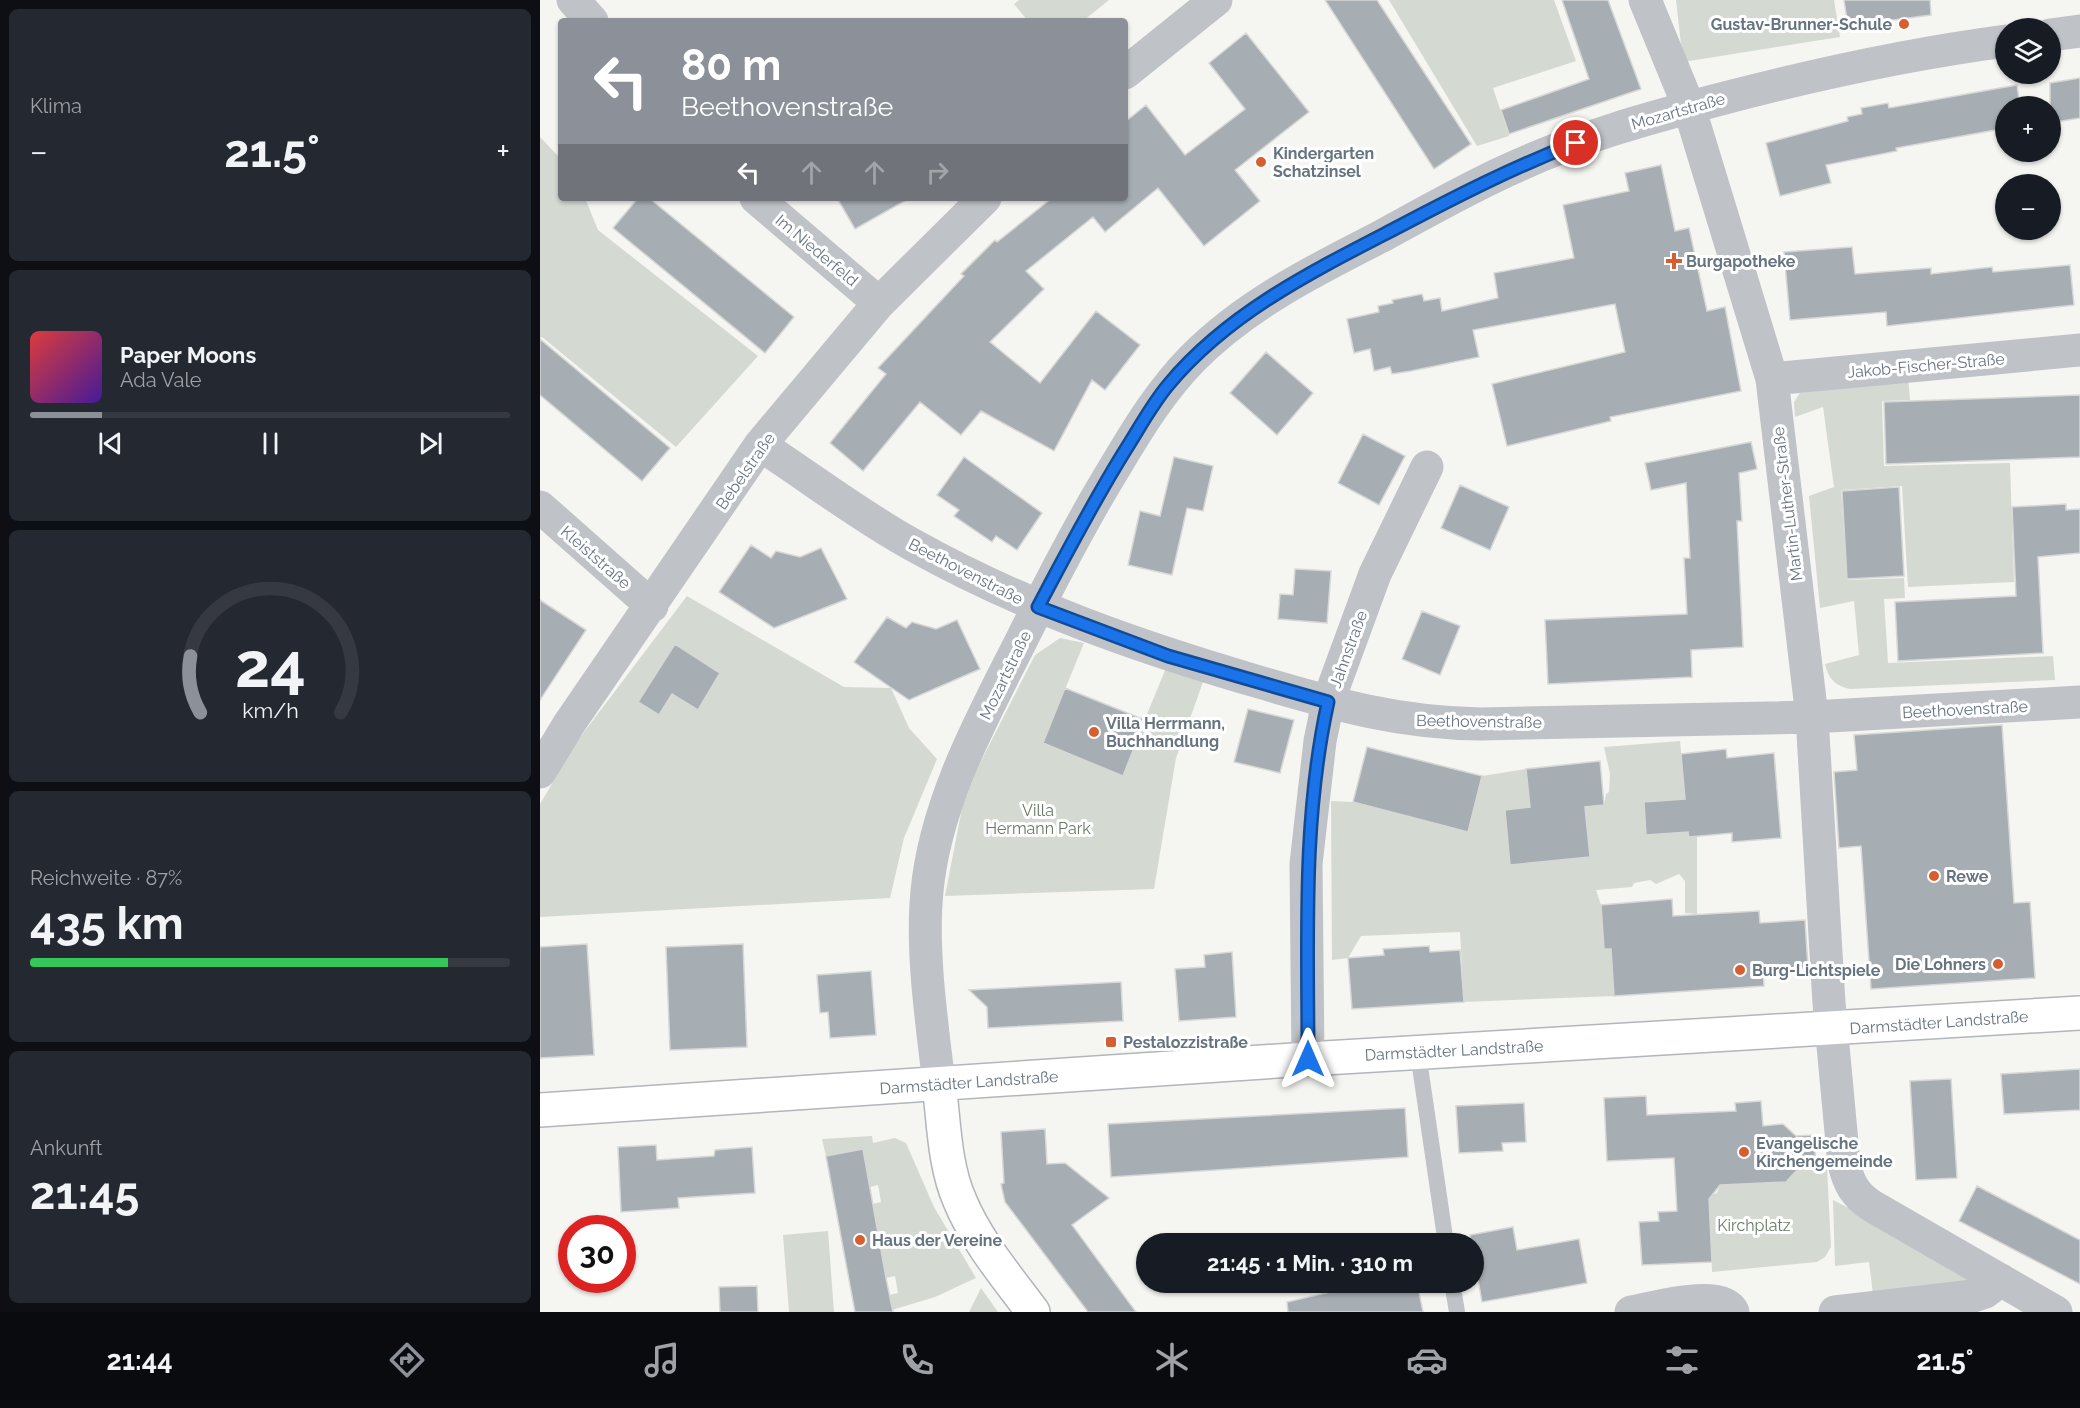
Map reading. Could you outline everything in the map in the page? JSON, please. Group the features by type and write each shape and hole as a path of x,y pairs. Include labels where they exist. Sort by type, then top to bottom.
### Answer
{"main road":[{"name":"Darmstädter Landstraße","path":"540,1110 1308,1059 2080,1013"},
{"path":"939,1084 948,1155 960,1202 992,1257 1033,1312"}],"street":[{"path":"573,0 589,18"},
{"path":"1128,71 1216,0"},
{"name":"Martin-Luther-Straße","path":"1645,0 1689,107 1772,379 1812,717 1831,1029 1844,1164 1849,1183 1857,1195 2056,1312"},
{"path":"2061,34 2080,31"},
{"name":"Mozartstraße","path":"939,1084 927,956 926,894 942,819 957,775 1038,607 1097,496 1148,413 1168,385 1195,357 1253,308 1315,270 1517,166 1634,123 1789,81 1890,59 1995,43"},
{"name":"Im Niederfeld","path":"760,201 879,303"},
{"name":"Bebelstraße","path":"540,772 570,724 760,446 879,303 982,201"},
{"name":"Jakob-Fischer-Straße","path":"1772,379 2080,350"},
{"name":"Beethovenstraße","path":"760,446 912,545 1038,607 1168,656 1389,717 1433,723 1812,717 2080,702"},
{"name":"Jahnstraße","path":"1308,1059 1306,864 1314,779 1328,702 1375,574 1426,467"},
{"name":"Kleiststraße","path":"540,507 652,606"},
{"path":"1835,1312 1973,1296 1985,1292 2001,1280"},
{"path":"1631,1312 1711,1299 1724,1302 1733,1312"}],"lane":[{"path":"1418,1053 1444,1233"},
{"path":"1454,1293 1457,1312"}],"green space":[{"path":"1019,0 1109,0 1087,18 1026,18 1014,4"},
{"path":"1389,0 1554,0 1576,61 1493,88 1509,136 1477,146"},
{"path":"1676,0 1834,0 1840,37 1683,62"},
{"path":"540,137 558,156 558,201 586,201 598,230 758,356 676,447 542,337 540,338"},
{"path":"1908,377 1910,400 1882,401 1884,466 2010,463 2014,582 1908,587 1902,486 1841,490 1847,580 1904,578 1905,598 1884,599 1888,663 2053,656 2055,680 1850,689 1837,684 1828,674 1825,664 1859,655 1854,601 1820,608 1809,496 1834,487 1823,407 1795,417 1794,402 1800,393"},
{"path":"687,596 844,687 891,688 909,728 937,759 904,838 890,898 540,917 540,804 578,740"},
{"name":"Villa Hermann Park","path":"1060,638 1084,643 1043,743 1122,775 1166,668 1204,679 1176,758 1154,889 945,896 962,808 977,769 1035,655"},
{"path":"1680,741 1689,837 1697,836 1697,914 1685,913 1685,881 1679,874 1656,884 1650,880 1634,883 1632,887 1596,890 1601,905 1604,948 1611,949 1614,996 1464,1002 1460,932 1361,936 1348,958 1332,960 1331,801 1353,802 1467,832 1482,776 1526,769 1530,807 1505,810 1510,865 1590,857 1585,807 1604,805 1606,794 1609,792 1610,774 1604,747"},
{"path":"872,1136 873,1143 895,1138 906,1143 934,1207 976,1278 935,1297 892,1310 889,1295 898,1293 895,1276 886,1278 873,1204 881,1202 878,1185 870,1187 862,1149 826,1156 822,1139"},
{"name":"Kirchplatz","path":"1827,1167 1831,1247 1825,1257 1817,1262 1712,1272 1710,1219 1705,1219 1709,1196 1717,1193 1720,1185 1786,1182 1796,1169"},
{"path":"1833,1200 1967,1268 1973,1283 1873,1294 1869,1262 1835,1266"},
{"path":"828,1231 834,1312 789,1312 783,1235"},
{"path":"981,1288 998,1312 969,1312"}],"building":[{"path":"1325,0 1377,0 1471,144 1434,169"},
{"path":"1562,0 1608,0 1641,89 1509,134 1501,110 1589,79"},
{"path":"1844,0 1930,0 1931,15 1848,26"},
{"path":"1246,33 1309,112 1235,170 1260,201 1204,246 1158,188 1105,232 1093,217 1026,271 1044,289 990,342 1040,383 1096,311 1140,345 1105,390 1092,380 1054,451 981,411 961,435 920,402 863,471 830,443 886,374 878,368 964,276 961,274 995,240 997,242 1048,201 1128,201 1128,120 1146,105 1185,155 1245,109 1209,63"},
{"path":"2080,78 2080,118 2061,121 2061,96 2050,96 2050,84 2061,84 2061,81"},
{"path":"2017,85 2019,96 1995,96 1995,130 1896,148 1897,151 1826,165 1831,183 1780,196 1766,143 1848,121 1847,117 1862,114 1861,108 1888,103 1889,108"},
{"path":"1661,165 1675,231 1689,228 1707,311 1725,307 1741,391 1610,417 1611,421 1507,446 1492,384 1625,352 1615,304 1473,330 1479,357 1411,371 1392,374 1390,367 1374,371 1370,349 1354,353 1347,319 1379,312 1378,306 1393,303 1392,300 1422,294 1424,301 1440,298 1442,311 1498,298 1494,273 1574,258 1563,205 1629,191 1625,173"},
{"path":"636,201 653,201 794,317 765,353 613,228"},
{"path":"839,201 905,201 855,229"},
{"path":"1852,247 1855,274 1931,268 1931,274 1992,267 1993,272 2070,265 2074,305 1887,326 1886,312 1790,320 1784,252"},
{"path":"540,339 670,448 642,481 540,395"},
{"path":"1266,352 1313,393 1277,435 1230,393"},
{"path":"2080,395 2080,457 1886,464 1884,402"},
{"path":"1363,434 1405,456 1379,505 1338,483"},
{"path":"1751,442 1757,469 1739,473 1742,521 1737,521 1743,647 1691,650 1692,677 1548,684 1545,620 1687,614 1684,558 1690,558 1686,483 1651,490 1645,463"},
{"path":"964,457 1042,513 1017,550 996,536 992,542 954,516 959,510 937,495"},
{"path":"1174,457 1213,466 1203,511 1187,508 1172,575 1128,565 1140,511 1160,516"},
{"path":"1460,485 1509,507 1490,550 1441,528"},
{"path":"1899,487 1904,576 1847,579 1842,491"},
{"path":"2066,504 2066,510 2080,509 2080,553 2038,557 2043,653 1898,661 1895,602 2016,596 2012,507"},
{"path":"751,545 771,558 776,551 800,557 821,548 847,599 774,628 719,592"},
{"path":"1295,569 1331,571 1327,623 1278,619 1280,594 1293,595"},
{"path":"540,600 586,630 540,700"},
{"path":"1422,611 1460,626 1440,675 1402,659"},
{"path":"887,617 906,628 912,622 936,629 957,620 980,669 909,700 854,662"},
{"path":"675,644 720,673 698,710 672,694 659,715 638,702"},
{"name":"Villa Herrmann, Buchhandlung","path":"1065,688 1145,720 1123,776 1043,743"},
{"path":"1248,709 1294,720 1280,773 1234,762"},
{"path":"2002,725 2014,903 2030,902 2035,978 1871,989 1861,846 1839,848 1834,772 1857,770 1854,735"},
{"path":"1367,747 1482,776 1468,832 1353,802"},
{"path":"1726,749 1727,758 1774,753 1781,838 1732,842 1732,833 1689,837 1688,832 1646,835 1644,802 1685,799 1681,754"},
{"path":"1600,761 1604,805 1585,807 1590,857 1510,865 1505,810 1530,807 1526,769"},
{"path":"1672,899 1673,916 1759,911 1760,923 1805,920 1808,968 1763,971 1764,986 1614,996 1611,949 1604,949 1601,905"},
{"path":"587,944 594,1055 540,1058 540,947"},
{"path":"743,944 747,1047 670,1050 666,947"},
{"path":"1429,946 1430,952 1460,950 1464,1002 1352,1009 1348,958 1384,955 1383,949"},
{"path":"1232,952 1236,1017 1179,1021 1175,969 1205,967 1204,955"},
{"path":"871,971 876,1035 830,1038 828,1012 820,1013 817,975"},
{"path":"1121,982 1123,1021 988,1028 987,1007 969,990"},
{"path":"2080,1069 2080,1110 2004,1114 2001,1074"},
{"path":"1951,1079 1957,1178 1916,1180 1910,1081"},
{"name":"Evangelische Kirchengemeinde","path":"1646,1096 1647,1115 1736,1111 1735,1103 1761,1101 1763,1126 1783,1124 1796,1136 1814,1135 1816,1168 1798,1169 1786,1182 1720,1185 1709,1199 1712,1262 1642,1265 1639,1222 1659,1221 1658,1212 1677,1211 1674,1158 1607,1161 1604,1098"},
{"path":"1524,1103 1526,1142 1502,1143 1503,1151 1459,1153 1456,1106"},
{"path":"1405,1108 1408,1157 1111,1177 1108,1124"},
{"path":"1045,1129 1047,1164 1065,1163 1109,1198 1072,1225 1136,1312 1088,1312 1005,1202 1001,1184 1004,1183 1001,1132"},
{"path":"656,1145 657,1160 714,1156 715,1150 752,1147 755,1193 678,1198 679,1208 621,1212 618,1147"},
{"name":"Haus der Vereine","path":"863,1149 893,1312 855,1312 826,1156"},
{"path":"1977,1186 2080,1240 2080,1284 1959,1221"},
{"path":"1513,1227 1517,1250 1579,1239 1587,1283 1482,1302 1480,1293 1484,1293 1484,1233 1481,1233"},
{"path":"757,1286 758,1312 720,1312 719,1287"},
{"path":"1326,1293 1419,1293 1423,1312 1288,1312 1287,1302"}],"place":[{"name":"Gustav-Brunner-Schule","path":"1904,24"},
{"name":"Kindergarten Schatzinsel","path":"1261,162"},
{"name":"Burgapotheke","path":"1674,261"},
{"name":"Villa Herrmann, Buchhandlung","path":"1094,732"},
{"name":"Rewe","path":"1934,876"},
{"name":"Die Lohners","path":"1998,964"},
{"name":"Burg-Lichtspiele","path":"1740,970"},
{"name":"Pestalozzistraße","path":"1111,1042"},
{"name":"Evangelische Kirchengemeinde","path":"1744,1152"},
{"name":"Haus der Vereine","path":"860,1240"}],"route":[{"path":"1308,1059 1306,864 1314,779 1328,702 1168,656 1038,607 1097,496 1148,413 1168,385 1220,335 1253,308 1315,270 1517,166 1576,143"}]}
